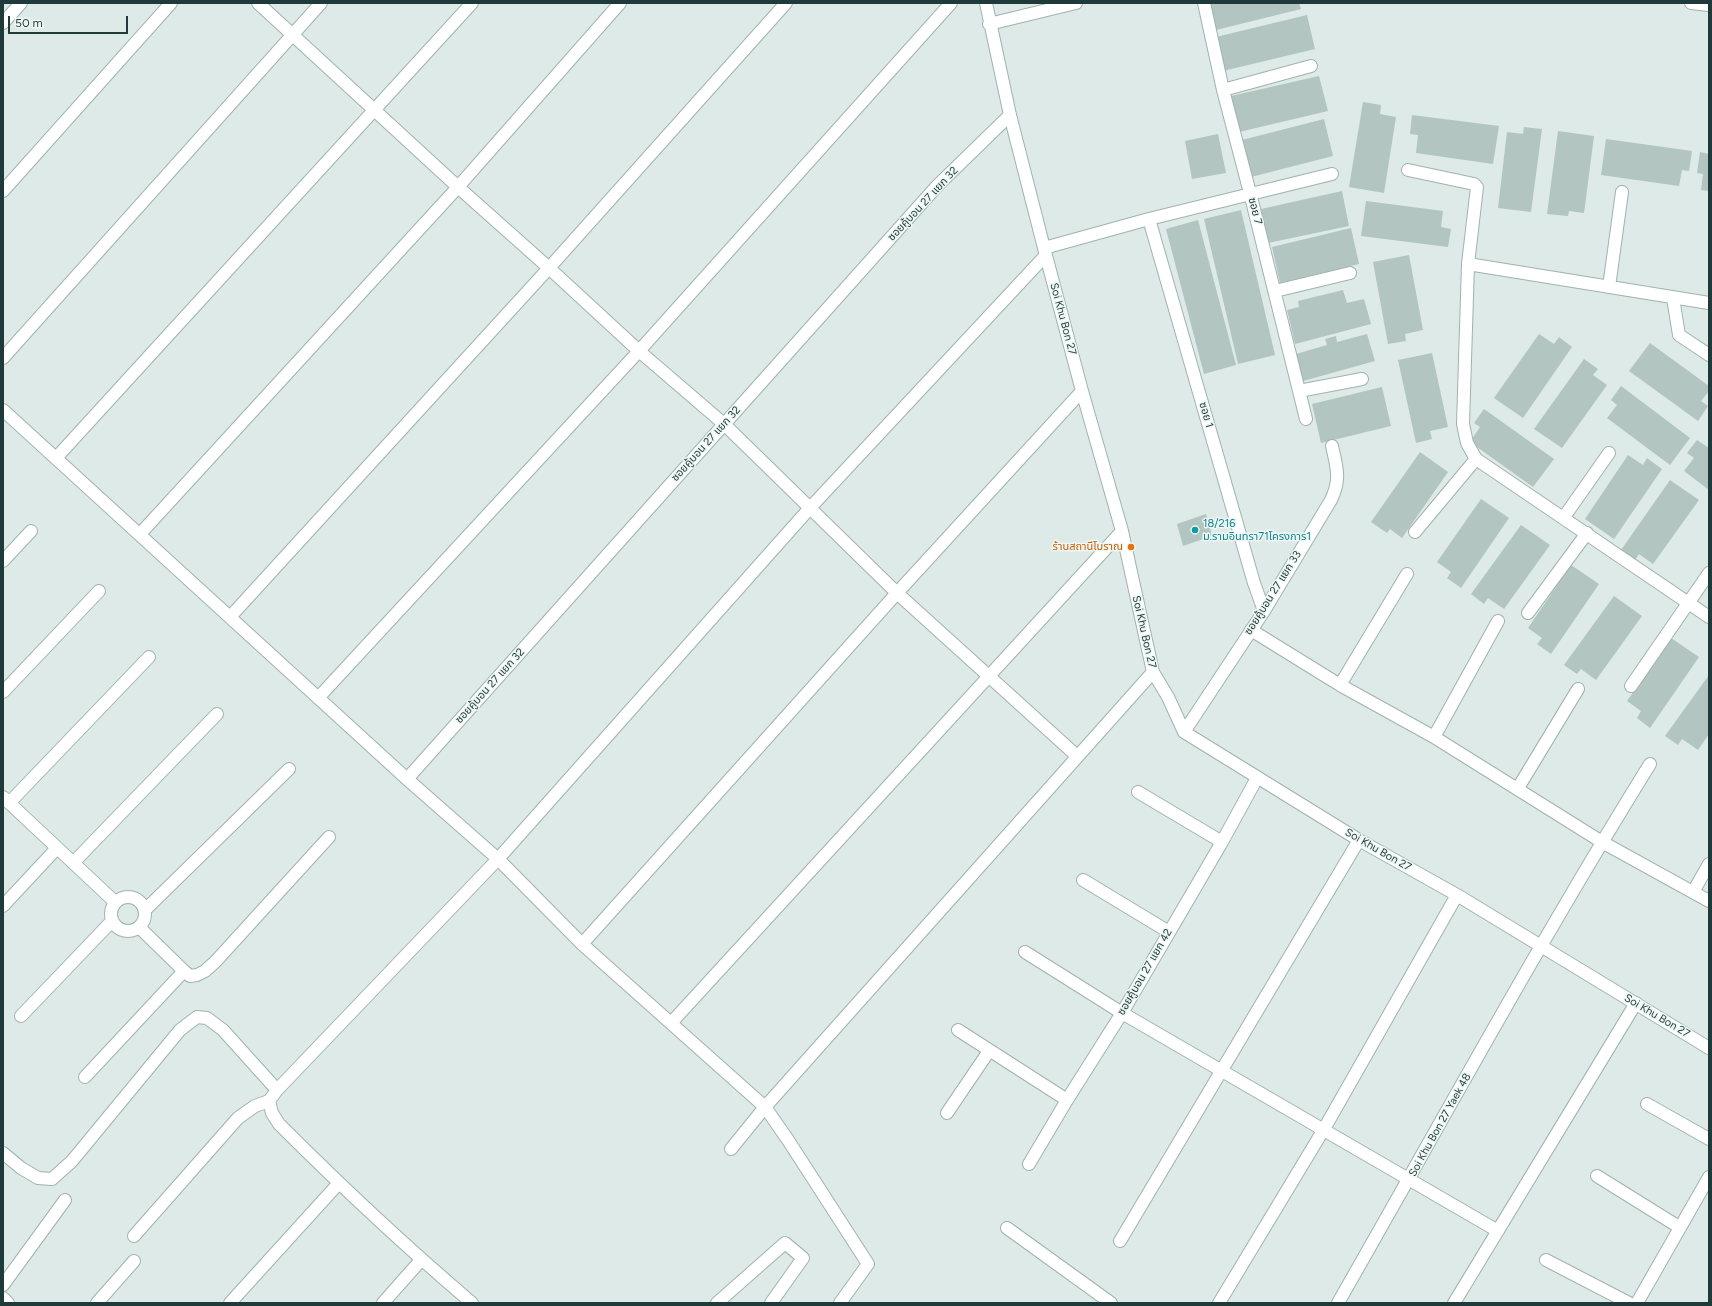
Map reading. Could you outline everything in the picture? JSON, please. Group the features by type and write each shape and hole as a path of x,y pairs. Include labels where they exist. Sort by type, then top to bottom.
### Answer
{"street":[{"path":"3,23 21,3"},
{"path":"3,191 171,3"},
{"path":"258,3 639,351 724,424 896,593 1077,756"},
{"path":"3,358 321,3"},
{"path":"56,458 472,3"},
{"path":"140,534 458,187 620,3"},
{"path":"230,617 549,268 786,3"},
{"path":"318,698 639,351 951,3"},
{"name":"Soi Khu Bon 27","path":"986,3 1010,115 1045,251 1082,391 1122,531 1153,672 1168,697 1184,732 1256,778 1359,840 1457,895 1709,1048"},
{"path":"990,24 1076,3"},
{"name":"ซอย 7","path":"1204,3 1222,90 1250,193 1306,419"},
{"path":"1691,3 1709,5"},
{"path":"1222,90 1311,66"},
{"name":"ซอยคู้บอน 27 แยก 32","path":"407,779 937,186 1010,115"},
{"path":"1408,170 1474,184 1477,187 1468,264 1463,424 1467,443 1476,459 1564,517 1709,617"},
{"path":"134,1236 238,1118 255,1106 269,1101 277,1090 498,859 809,509 1045,251 1149,219 1332,174"},
{"path":"1609,287 1622,192"},
{"name":"ซอย 1","path":"1149,219 1254,583 1264,611"},
{"path":"1468,264 1709,303"},
{"path":"1275,291 1350,273"},
{"path":"1673,298 1679,335 1709,355"},
{"path":"1299,391 1362,379"},
{"path":"582,944 896,593 1082,391"},
{"path":"3,410 407,779 498,859 582,944 765,1107 868,1264 840,1303"},
{"name":"ซอยคู้บอน 27 แยก 33","path":"1184,732 1264,611 1337,488 1338,472 1332,446"},
{"path":"1564,517 1609,453"},
{"path":"1416,532 1476,459"},
{"path":"3,561 31,531"},
{"path":"671,1023 1122,531"},
{"path":"1528,613 1587,533"},
{"path":"1631,686 1709,573"},
{"path":"1340,685 1407,574"},
{"path":"6,684 99,591"},
{"path":"1434,737 1498,621"},
{"path":"1251,630 1340,685 1434,737 1518,788 1602,842 1709,901"},
{"path":"114,902 6,800 149,657"},
{"path":"731,1150 765,1107 1153,672"},
{"path":"1518,788 1578,688"},
{"path":"73,863 217,714"},
{"name":"Soi Khu Bon 27 Yaek 48","path":"1338,1303 1409,1180 1540,946 1650,764"},
{"path":"145,910 289,769"},
{"name":"ซอยคู้บอน 27 แยก 42","path":"1029,1164 1067,1100 1122,1013 1222,842 1256,778"},
{"path":"1138,792 1222,842"},
{"path":"139,927 190,976 197,975 216,961 329,836"},
{"path":"1120,1241 1359,840"},
{"path":"3,906 57,848"},
{"path":"1693,892 1709,864"},
{"path":"1083,880 1169,932"},
{"path":"1219,1303 1324,1129 1457,895"},
{"path":"132,897 138,900 145,910 145,916 139,927 127,931 120,930 112,921 110,914 114,902 120,898 132,897"},
{"path":"20,1016 112,921"},
{"path":"1024,952 1122,1013 1498,1231"},
{"path":"85,1077 184,971"},
{"path":"1454,1303 1636,1003"},
{"path":"3,1153 38,1178 52,1178 72,1162 180,1030 197,1017 207,1018 223,1030 277,1090"},
{"path":"958,1030 1067,1100"},
{"path":"947,1112 989,1051"},
{"path":"269,1101 272,1113 279,1124 338,1183 421,1260 472,1303"},
{"path":"1647,1104 1709,1139"},
{"path":"1597,1176 1679,1227"},
{"path":"1638,1303 1679,1227 1709,1177"},
{"path":"230,1303 338,1183"},
{"path":"3,1285 65,1200"},
{"path":"1007,1228 1111,1303"},
{"path":"717,1303 785,1243 803,1258 771,1303"},
{"path":"383,1303 421,1260"},
{"path":"1546,1260 1629,1303"},
{"path":"96,1303 134,1261"},
{"path":"3,1298 8,1303"}],"building":[{"path":"1206,3 1299,3 1301,9 1212,31"},
{"path":"1307,15 1315,49 1223,71 1216,37"},
{"path":"1319,76 1328,111 1239,132 1231,96"},
{"path":"1363,102 1381,105 1380,114 1396,117 1384,193 1349,187"},
{"path":"1412,115 1499,126 1493,164 1416,153 1418,135 1410,134"},
{"path":"1324,119 1333,156 1251,177 1242,140"},
{"path":"1524,127 1542,129 1531,212 1498,208 1507,132 1523,134"},
{"path":"1558,131 1594,136 1584,213 1569,211 1568,216 1547,214"},
{"path":"1218,134 1226,173 1192,179 1185,141"},
{"path":"1606,139 1692,151 1689,171 1682,170 1679,186 1601,175"},
{"path":"1700,152 1709,154 1709,191 1701,190 1703,174 1697,173"},
{"path":"1342,191 1349,226 1268,243 1261,209"},
{"path":"1366,201 1443,211 1441,227 1451,229 1448,247 1361,236"},
{"path":"1241,210 1275,355 1238,364 1204,219"},
{"path":"1198,220 1236,365 1204,374 1166,229"},
{"path":"1351,228 1359,264 1280,283 1272,247"},
{"path":"1409,255 1423,330 1405,334 1406,341 1388,344 1373,262"},
{"path":"1343,290 1347,303 1364,299 1371,324 1295,344 1287,310 1299,307 1298,301"},
{"path":"1367,334 1375,361 1303,381 1296,354 1327,345 1325,339 1336,336 1337,342"},
{"path":"1539,334 1554,344 1559,337 1572,347 1523,418 1494,398"},
{"path":"1650,343 1709,386 1709,391 1701,401 1708,406 1698,421 1629,371"},
{"path":"1432,353 1448,427 1430,431 1432,439 1416,443 1398,360"},
{"path":"1584,359 1598,369 1593,375 1607,385 1562,448 1534,429"},
{"path":"1621,386 1690,438 1670,465 1607,418 1617,405 1611,400"},
{"path":"1382,387 1391,426 1321,443 1312,404"},
{"path":"1484,409 1554,459 1533,487 1470,442 1480,427 1474,423"},
{"path":"1697,440 1709,448 1709,490 1684,471 1694,458 1687,453"},
{"path":"1420,452 1448,472 1402,538 1390,529 1387,533 1371,522"},
{"path":"1628,455 1643,465 1647,458 1662,469 1614,539 1585,519"},
{"path":"1670,480 1699,500 1653,564 1639,554 1635,560 1621,550"},
{"path":"1481,499 1509,518 1461,588 1447,578 1451,572 1437,562"},
{"name":"18/216 ม.รามอินทรา71โครงการ1","path":"1206,514 1212,536 1183,546 1177,524"},
{"path":"1521,525 1550,545 1504,609 1488,598 1484,604 1471,594"},
{"path":"1571,565 1599,584 1551,654 1537,644 1542,638 1528,628"},
{"path":"1614,596 1642,616 1596,680 1581,669 1577,674 1564,665"},
{"path":"1671,638 1699,657 1650,728 1637,718 1641,711 1627,701"},
{"path":"1709,675 1709,734 1698,750 1682,739 1678,745 1665,736"}],"place":[{"name":"18/216 ม.รามอินทรา71โครงการ1","path":"1195,530"},
{"name":"ร้านสถานีโบราณ","path":"1131,547"}]}
